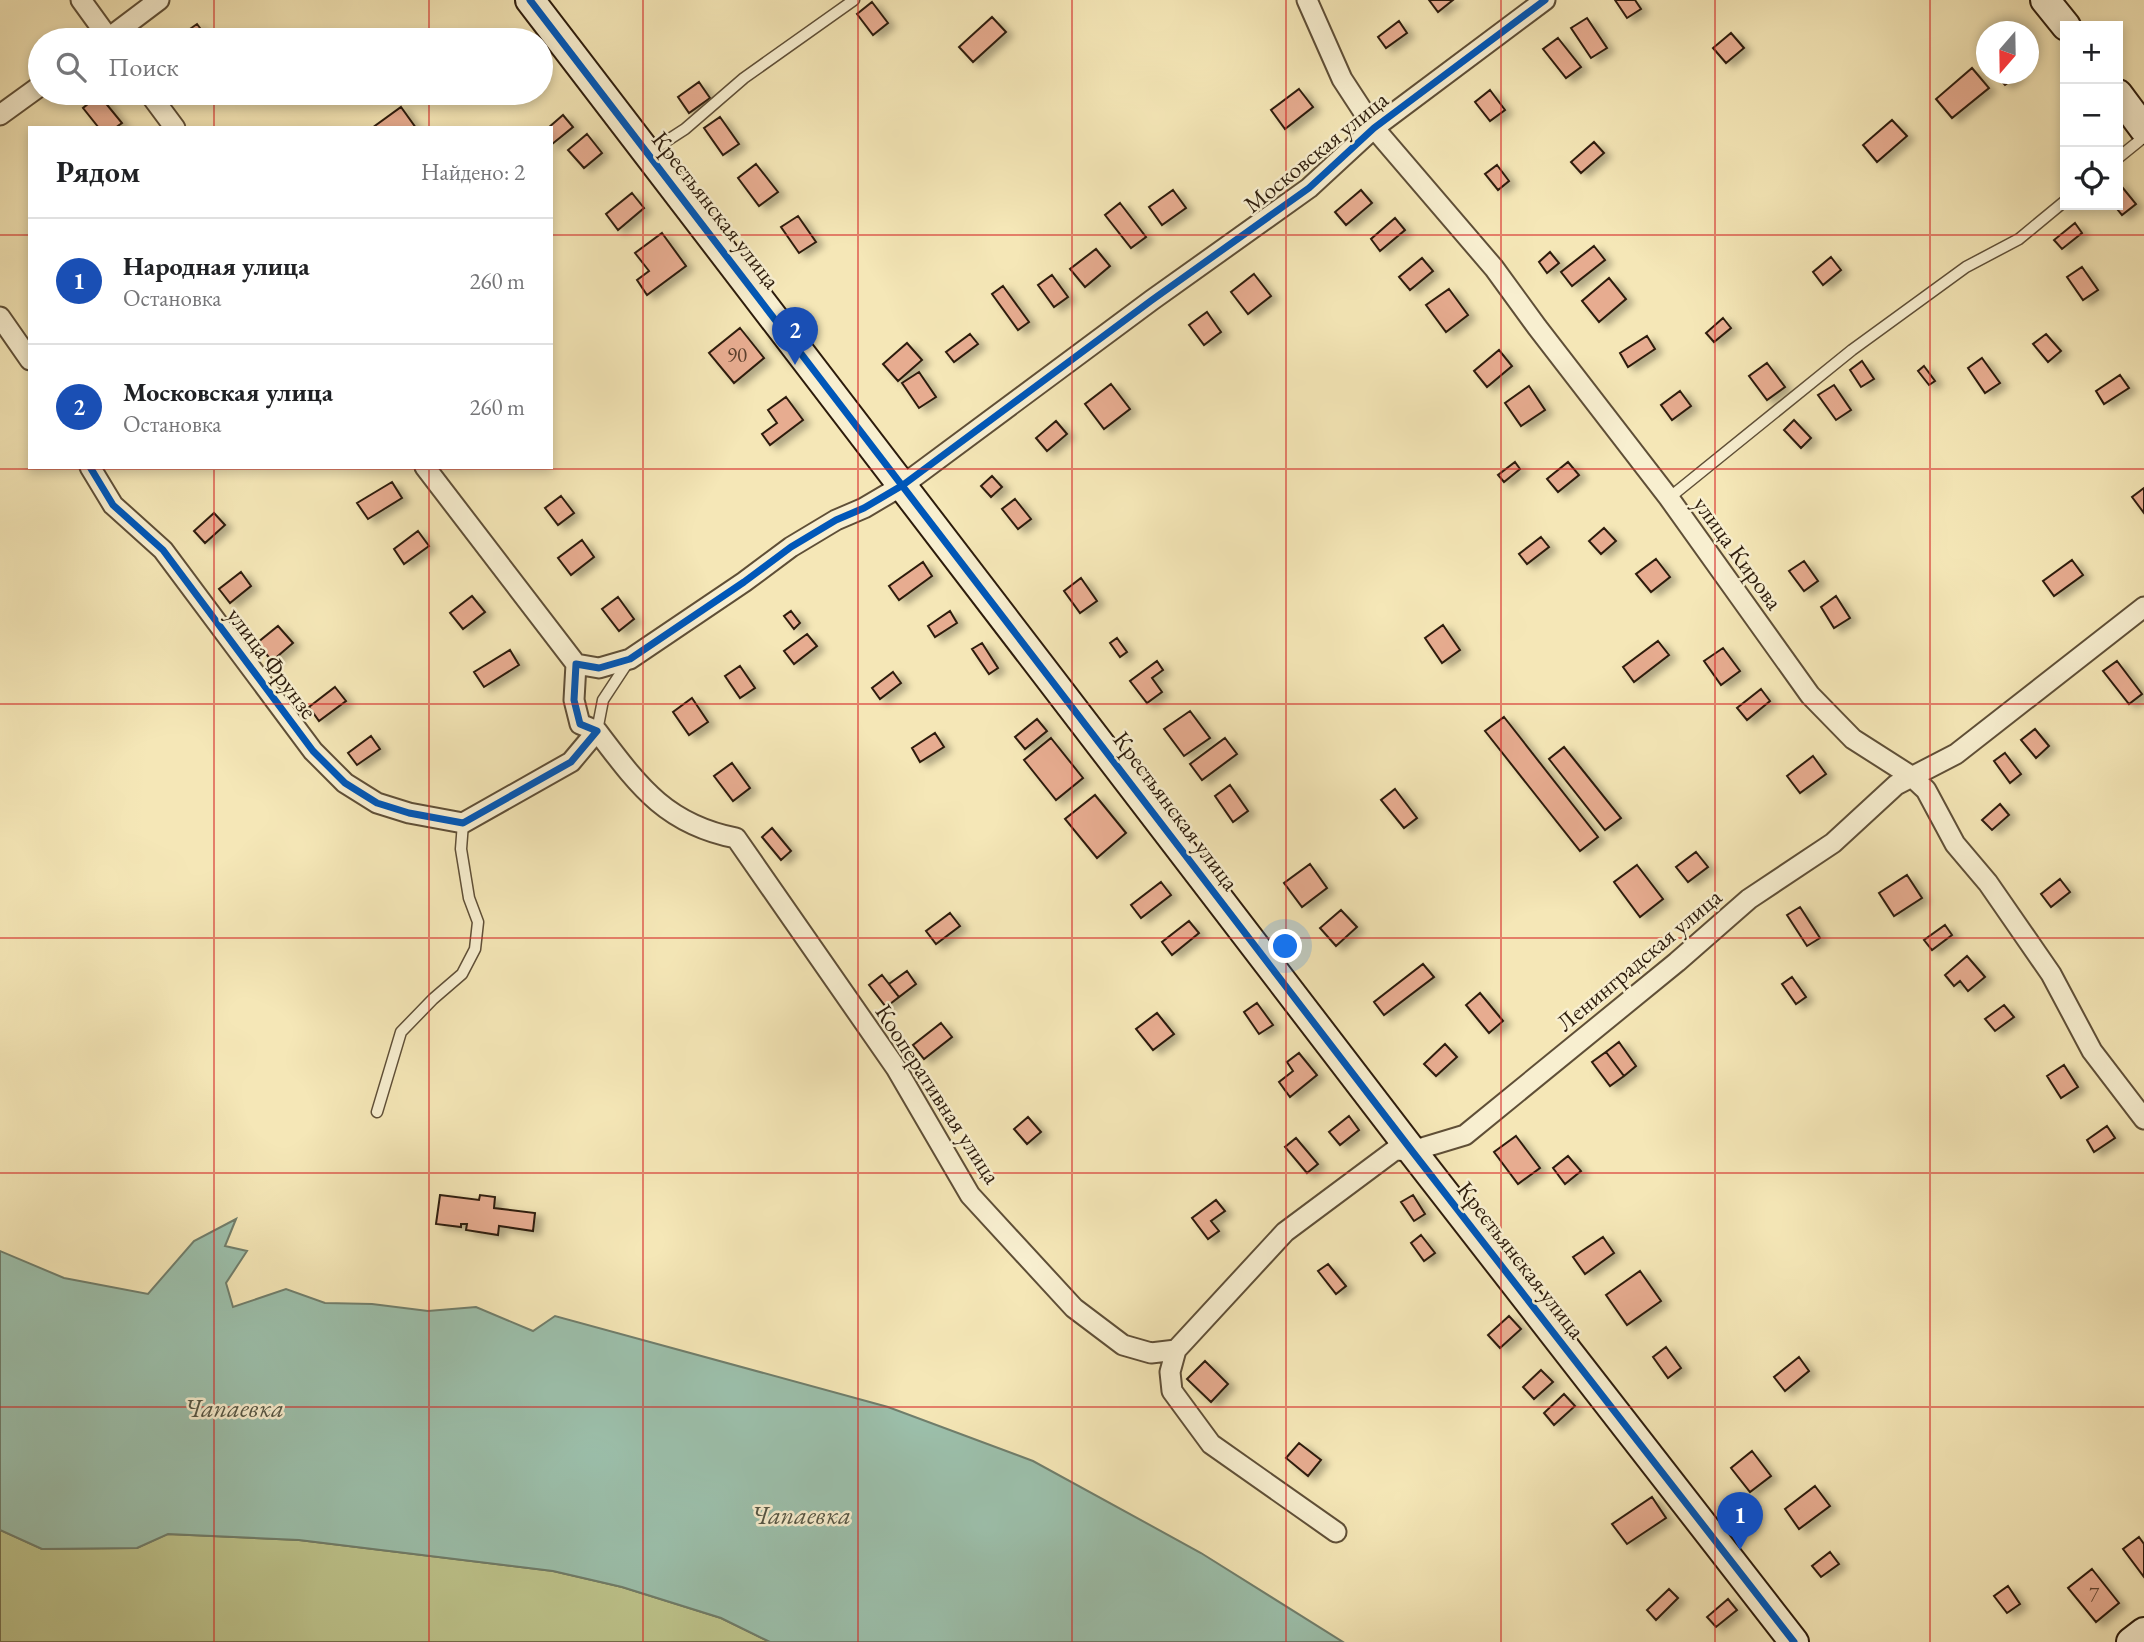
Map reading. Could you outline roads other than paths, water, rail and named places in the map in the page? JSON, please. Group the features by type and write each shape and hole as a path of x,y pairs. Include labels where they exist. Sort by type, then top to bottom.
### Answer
{"street":[{"path":"81,0 100,28"},
{"path":"123,28 159,0"},
{"name":"Крестьянская улица","path":"530,0 552,28"},
{"name":"улица Кирова","path":"1307,0 1342,79 1374,128 1494,268 1669,498 1810,695 1853,738 1911,776 1926,790 1955,844 1988,883 2051,974 2092,1051 2144,1119"},
{"name":"Московская улица","path":"576,664 599,668 630,659 791,547 903,485 1152,300 1309,188 1374,128 1545,0"},
{"path":"2046,0 2062,21"},
{"name":"Крестьянская улица","path":"553,30 1412,1152 1794,1642"},
{"path":"0,115 28,95"},
{"path":"2123,101 2144,129"},
{"path":"158,105 174,126"},
{"path":"0,317 28,357"},
{"name":"улица Фрунзе","path":"91,469 113,505 163,550 313,751 345,783 377,803 409,813 463,823"},
{"path":"427,469 576,664 575,700 580,724 597,731 571,762 463,823"},
{"name":"Ленинградская улица","path":"1176,1350 1285,1232 1395,1150 1412,1152 1465,1135 1678,962 1749,899 1833,843 1896,785 1956,754 2144,607"},
{"name":"Кооперативная улица","path":"597,731 634,780 663,808 696,827 736,838 896,1068 971,1195 1074,1308 1123,1345 1151,1353 1176,1350"},
{"path":"1176,1350 1170,1372 1172,1391 1212,1444 1336,1532"},
{"path":"2131,1642 2144,1632"}],"lane":[{"path":"648,153 685,129 744,78 854,0"},
{"path":"2123,154 2144,137"},
{"path":"1669,498 1852,350 1966,267 2019,239 2060,205"},
{"path":"597,731 603,699 630,659"},
{"path":"377,1112 401,1032 462,974 475,949 478,922 469,898 461,849 463,823"}],"water":[{"name":"Чапаевка","path":"236,1219 225,1246 247,1251 226,1283 233,1307 286,1289 325,1303 372,1304 428,1311 476,1307 533,1331 555,1316 888,1407 1033,1461 1201,1553 1343,1642 770,1642 721,1618 622,1587 553,1571 299,1540 168,1534 137,1548 42,1549 0,1530 0,1251 64,1278 148,1294 194,1241"}],"place":[{"name":"Московская улица","path":"795,365"},
{"name":"Народная улица","path":"1740,1550"}]}
